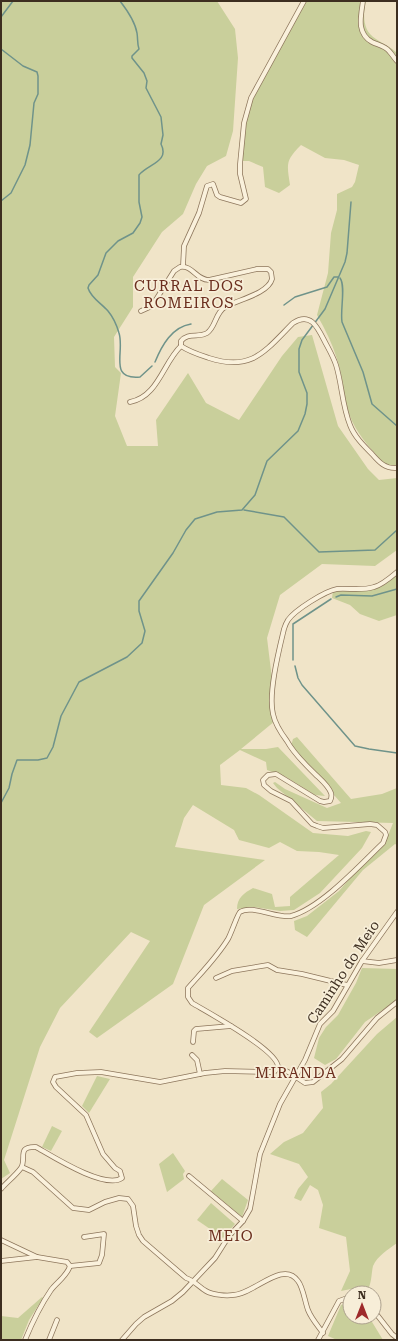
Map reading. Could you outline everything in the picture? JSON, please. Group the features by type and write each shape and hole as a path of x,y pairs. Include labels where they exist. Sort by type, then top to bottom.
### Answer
{"street":[{"path":"183,266 184,246 199,213 207,186 213,184 216,193 220,197 241,203 246,199 240,168 244,123 247,108 304,1"},
{"path":"363,1 360,23 362,30 366,37 389,51 397,61"},
{"path":"130,402 139,399 156,385 173,354 181,346 181,342 186,336 204,334 212,328 219,313 225,308 268,286 272,282 272,273 268,269 257,269 204,280 183,266 174,271 152,306 141,311"},
{"path":"181,346 193,352 226,363 239,363 252,359 264,352 297,320 307,319 312,321 316,325 335,363 345,410 353,431 358,439 381,464 386,467 397,468"},
{"path":"278,1067 278,1063 275,1058 232,1025 192,1003 188,997 188,988 219,953 233,929 238,913 243,910 257,910 290,916 309,909 328,894 383,843 386,835 382,828 377,825 370,824 324,828 312,824 291,801 271,791 264,785 263,780 268,774 276,774 320,801 330,801 332,798 331,793 326,786 304,764 288,744 275,721 273,714 273,687 284,628 294,613 323,594 338,589 373,587 383,583 397,572"},
{"name":"Caminho do Meio","path":"122,1340 136,1324 152,1311 178,1296 215,1258 229,1236 243,1221 250,1209 260,1154 280,1104 305,1060 320,1024 334,1011 347,985 362,961 397,912"},
{"path":"362,961 379,963 397,960"},
{"path":"216,978 232,971 268,965 277,970 302,974 347,985"},
{"path":"278,1067 305,1083 313,1082 342,1059 377,1018 397,1002"},
{"path":"192,1042 196,1029 232,1025"},
{"path":"192,1055 197,1060 200,1074"},
{"path":"1,1189 22,1167 22,1155 29,1146 36,1147 84,1174 108,1180 119,1180 122,1178 120,1171 115,1168 103,1154 86,1116 56,1087 53,1082 55,1077 77,1073 101,1072 160,1082 200,1074 225,1071 271,1072 275,1071 278,1067"},
{"path":"22,1167 33,1172 73,1208 89,1210 105,1202 119,1198 128,1199 133,1206 139,1235 144,1241 186,1278 193,1280 210,1293 232,1296 245,1293 278,1274 292,1274 299,1281 308,1312 323,1333"},
{"path":"189,1176 243,1221"},
{"path":"70,1266 99,1263 102,1255 104,1234 84,1237"},
{"path":"1,1240 37,1257"},
{"path":"1,1261 37,1257 67,1262 70,1266"},
{"path":"25,1340 40,1307 51,1290 68,1272 70,1266"},
{"path":"318,1340 339,1301 342,1300"},
{"path":"49,1340 57,1320"},
{"path":"382,1321 397,1338"}],"green space":[{"path":"1,1 217,1 235,29 238,58 233,131 226,156 207,166 196,184 183,214 162,232 133,277 133,307 114,337 115,367 121,373 115,416 127,446 158,446 156,420 188,373 206,403 239,420 282,356 298,337 312,335 338,426 368,469 379,480 397,478 397,550 375,566 322,564 280,595 267,638 273,687 275,721 241,749 266,749 278,747 325,796 315,795 286,777 267,770 266,762 240,750 220,765 221,785 246,788 259,795 313,833 348,836 366,831 371,832 362,848 320,893 294,910 280,911 254,907 237,909 238,902 242,896 253,888 272,894 275,907 290,906 290,897 339,855 297,851 280,842 269,848 239,840 234,830 193,805 184,818 175,847 265,860 204,905 173,984 97,1038 89,1032 150,941 131,932 60,1008 40,1047 4,1160 10,1173 1,1179"},
{"path":"305,1 366,1 364,17 368,32 371,36 397,53 397,465 385,465 355,427 349,414 335,353 317,315 328,273 331,233 337,210 337,194 352,187 355,182 359,165 344,160 325,158 301,145 292,155 288,163 290,185 279,193 265,187 263,167 249,161 242,161 249,105"},
{"path":"397,572 397,615 379,621 360,614 350,605 332,598 333,590 373,587"},
{"path":"297,737 351,799 382,794 397,788 397,845 395,844 363,870 307,937 295,930 294,921 307,916 339,891 387,838 393,823 317,821 277,788 273,783 275,782 285,789 327,808 341,803 291,746 293,739"},
{"path":"362,968 397,969 397,1000 365,1022 336,1059 325,1065 314,1058 319,1038 326,1027 338,1015 356,983"},
{"path":"397,1017 397,1243 375,1262 370,1285 344,1285 350,1271 346,1237 319,1228 323,1205 318,1190 310,1185 301,1201 294,1198 298,1189 308,1177 299,1164 270,1154 284,1142 303,1133 323,1108 321,1092 331,1084 377,1034"},
{"path":"97,1076 110,1079 89,1113 82,1106"},
{"path":"52,1126 62,1131 51,1151 42,1147"},
{"path":"173,1153 185,1171 183,1174 184,1179 167,1192 159,1164"},
{"path":"222,1179 248,1200 242,1217 211,1191"},
{"path":"211,1203 235,1224 223,1238 197,1220"},
{"path":"42,1297 43,1298 29,1320 21,1340 1,1340 1,1316 18,1318"},
{"path":"341,1305 342,1325 374,1325 383,1340 337,1340 328,1336"}],"waterway":[{"path":"1,17 13,1"},
{"path":"120,1 133,20 137,33 139,49 132,56 132,58 144,73 147,81 146,88 161,117 163,135 161,144 163,155 157,162 139,175 139,202 142,217 140,223 133,233 118,241 106,253 98,275 88,288 89,292 94,298 110,313 116,325 120,340 120,363 124,374 130,377 140,377 152,366"},
{"path":"1,49 23,66 37,72 38,76 38,94 34,103 30,145 25,165 11,193 1,201"},
{"path":"1,803 9,788 17,760 38,760 47,758 53,747 61,716 79,682 127,657 142,643 145,631 139,611 139,601 173,553 186,530 195,519 217,512 242,510 255,495 267,461 298,431 305,414 307,404 307,393 299,372 299,349 302,340 325,309 345,262 351,202"},
{"path":"284,305 295,297 327,287 334,277 338,277"},
{"path":"340,278 343,287 342,322 363,372 372,404 397,426"},
{"path":"155,362 168,338 178,329 191,324"},
{"path":"244,510 284,517 319,552 375,550 397,530"},
{"path":"336,597 341,595 372,596 397,589"},
{"path":"293,660 293,624 331,599"},
{"path":"295,666 298,678 302,685 355,746 397,753"}],"district":[{"name":"CURRAL DOS ROMEIROS","path":"189,294"},
{"name":"MIRANDA","path":"296,1073"},
{"name":"MEIO","path":"231,1236"}]}
